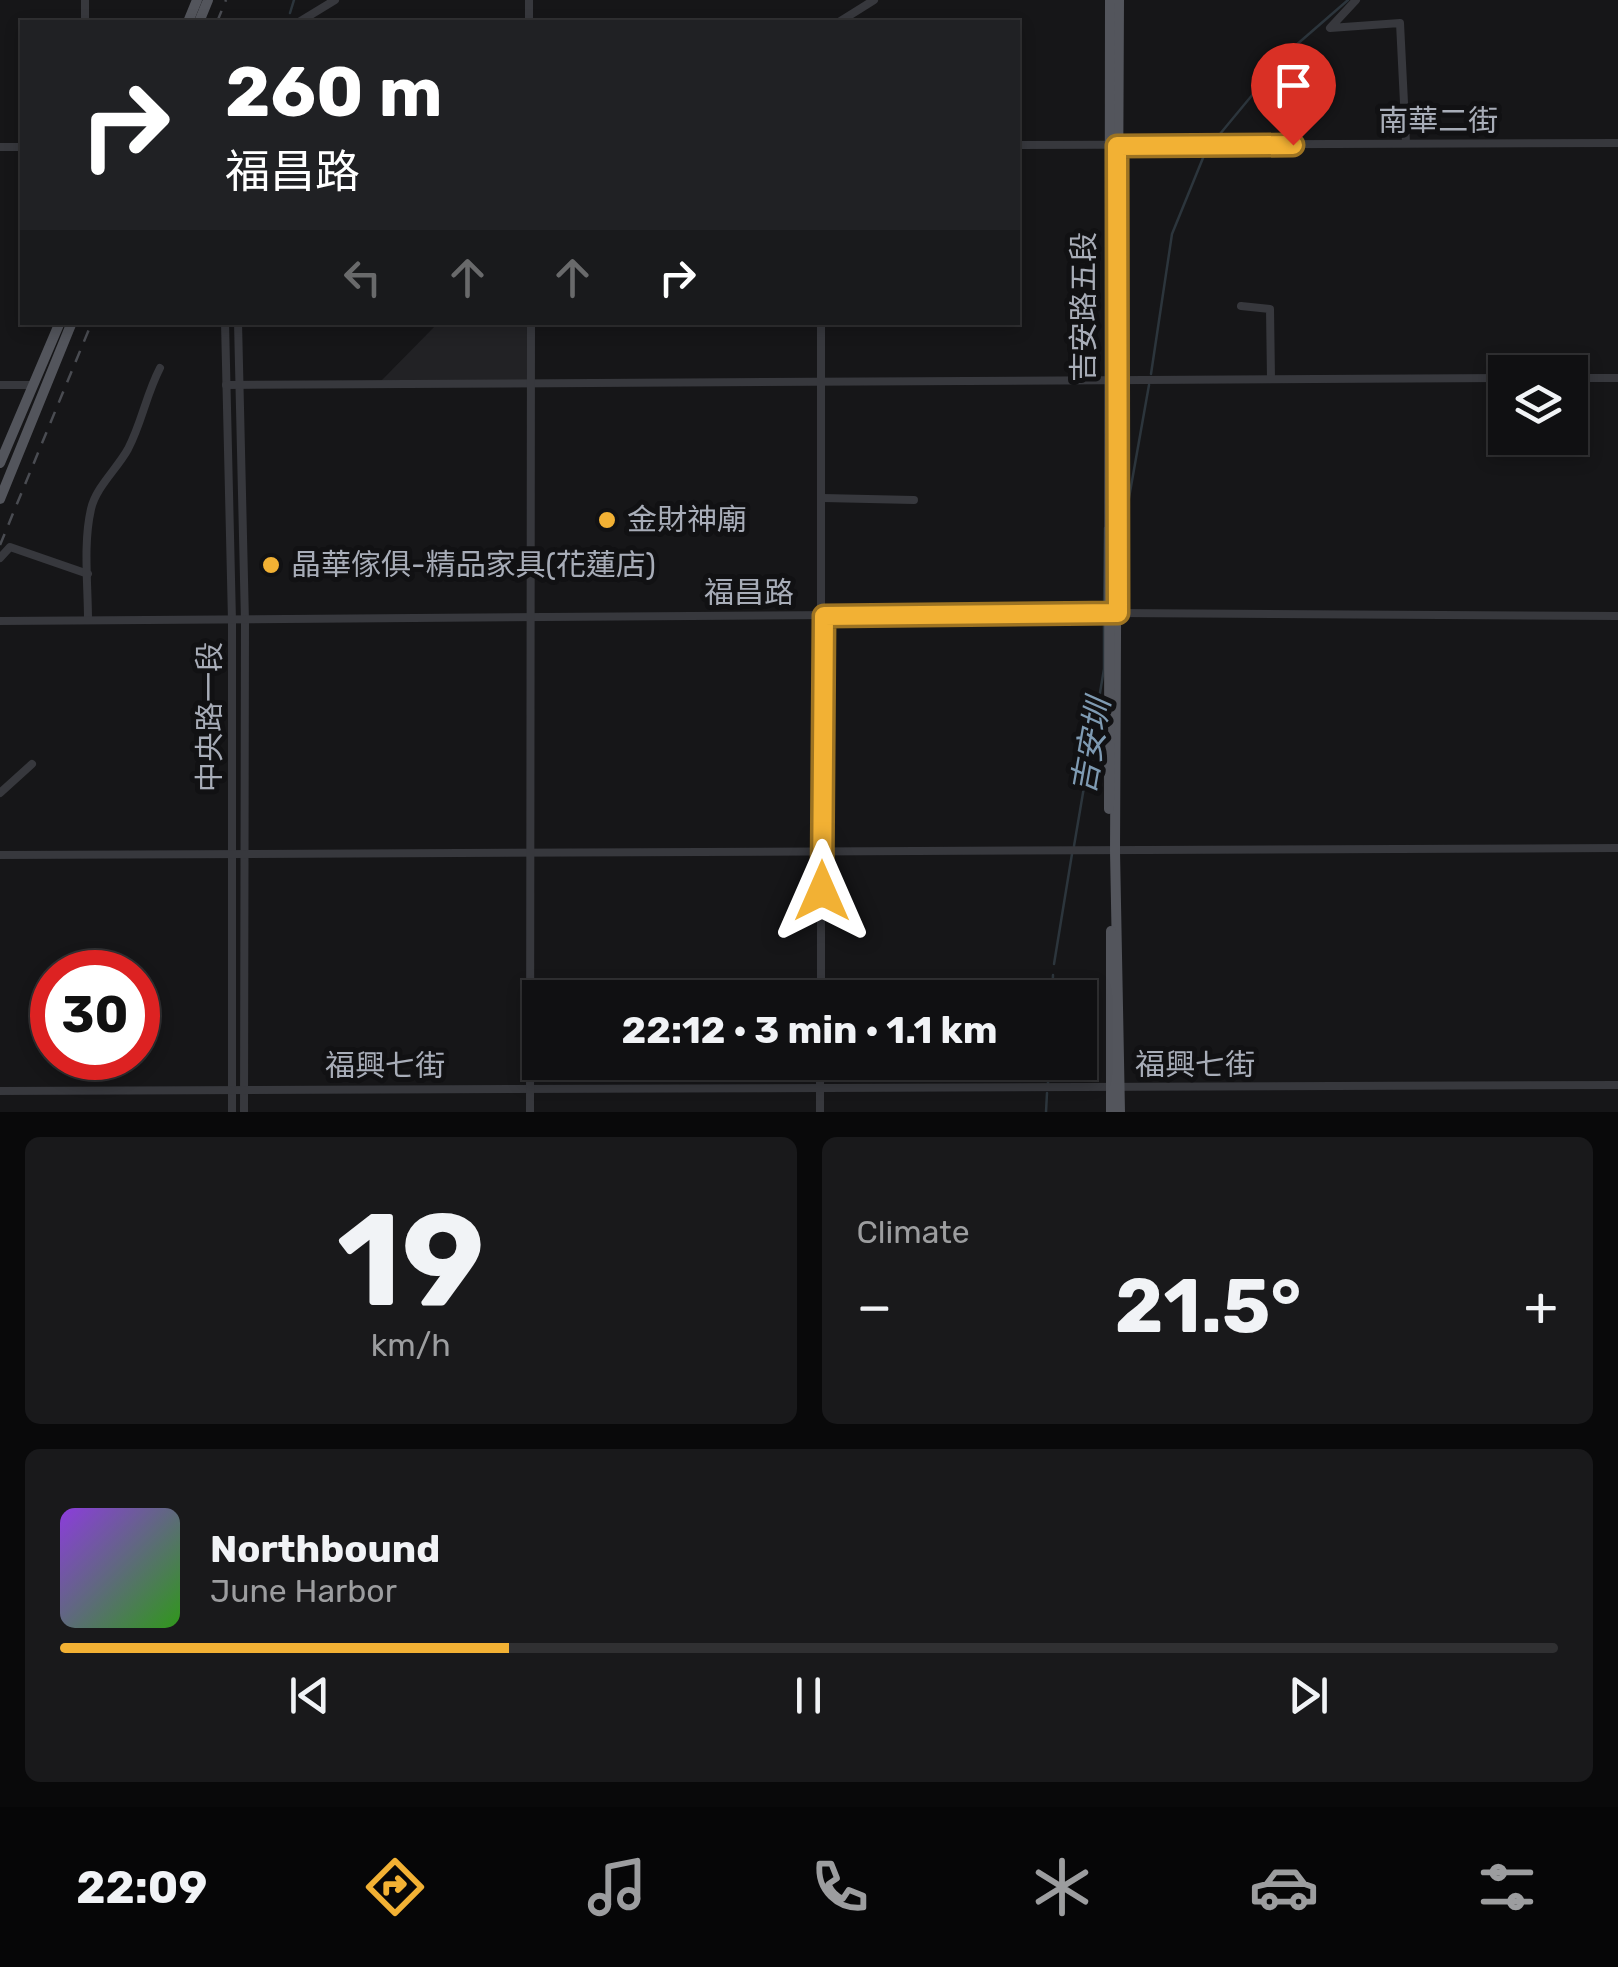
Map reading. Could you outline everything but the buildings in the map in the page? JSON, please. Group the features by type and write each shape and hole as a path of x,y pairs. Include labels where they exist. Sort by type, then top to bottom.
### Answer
{"main road":[{"name":"吉安路五段","path":"1110,0 1114,146"},
{"name":"吉安路五段","path":"1115,1088 1112,851 1118,0"},
{"path":"0,464 59,325"},
{"path":"0,499 71,325"},
{"path":"1112,1112 1115,1088"},
{"path":"1115,1088 1120,1112"}],"street":[{"path":"302,20 336,0"},
{"path":"843,20 874,0"},
{"path":"1356,0 1330,28 1400,23 1406,144"},
{"name":"南華二街","path":"1020,145 1618,143"},
{"path":"1241,306 1270,310 1270,379"},
{"name":"中央路一段","path":"226,325 244,1112"},
{"name":"中央路一段","path":"232,1112 244,622 238,325"},
{"path":"530,1112 531,325"},
{"path":"821,980 822,325"},
{"path":"88,620 92,502 127,451 140,423 143,399 160,368"},
{"path":"226,385 1488,378"},
{"path":"1588,378 1618,378"},
{"path":"0,384 33,384"},
{"path":"823,498 914,500"},
{"path":"0,558 10,547 88,574"},
{"name":"福昌路","path":"0,621 1113,614 1618,616"},
{"path":"0,792 32,764"},
{"path":"0,855 1618,848"},
{"path":"820,1080 820,1112"},
{"name":"福興七街","path":"0,1090 1618,1085"}],"shaded area":[{"path":"436,325 527,325 527,382 380,382"}],"waterway":[{"path":"290,13 294,0"},
{"name":"吉安圳","path":"1215,140 1287,53 1348,0"},
{"name":"吉安圳","path":"1151,374 1172,234 1205,153"},
{"name":"吉安圳","path":"1127,509 1149,385"},
{"name":"吉安圳","path":"1104,609 1105,528"},
{"name":"吉安圳","path":"1074,846 1104,669 1104,617"},
{"name":"吉安圳","path":"1054,964 1072,854"},
{"name":"吉安圳","path":"1053,975 1053,980"},
{"name":"吉安圳","path":"1046,1112 1047,1093"}],"railway":[{"path":"218,20 226,0"},
{"path":"0,545 91,325"}],"place":[{"name":"金財神廟","path":"607,520"},
{"name":"晶華傢俱-精品家具(花蓮店)","path":"271,565"}],"route":[{"path":"822,891 824,616 1118,613 1117,146 1293,145"}]}
